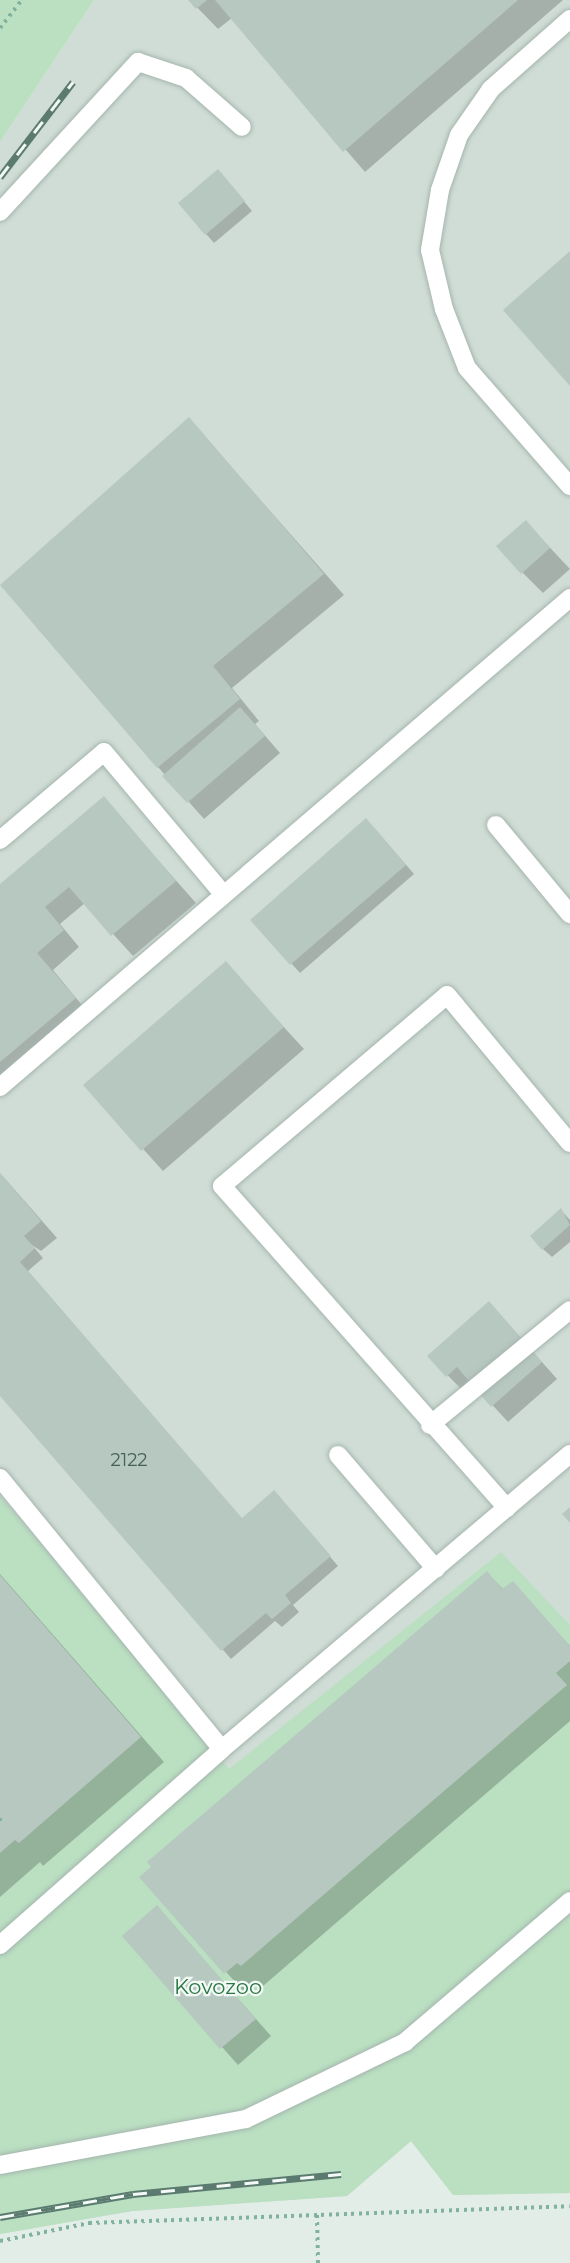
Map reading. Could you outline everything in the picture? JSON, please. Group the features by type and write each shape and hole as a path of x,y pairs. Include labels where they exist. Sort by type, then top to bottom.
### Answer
{"lane":[{"path":"570,19 491,89 459,135 440,190 430,250 444,309 467,368 570,486"},
{"path":"0,212 138,62 186,78 242,127"},
{"path":"0,1087 570,598"},
{"path":"0,840 104,752 223,894"},
{"path":"496,825 570,914"},
{"path":"507,1508 430,1425 222,1186 447,994 570,1143"},
{"path":"430,1425 570,1310"},
{"path":"0,1945 222,1749 570,1454"},
{"path":"338,1455 436,1569"},
{"path":"0,1478 222,1749"},
{"path":"0,2165 246,2119 405,2042 570,1900"}],"path":[{"path":"0,28 22,0"},
{"path":"0,2241 89,2223 570,2206"},
{"path":"317,2215 318,2263"}],"shaded area":[{"path":"94,0 570,0 570,2193 453,2195 411,2141 347,2196 132,2211 0,2234 0,142"}],"green space":[{"path":"0,0 94,0 0,142"},
{"name":"Kovozoo","path":"0,1496 229,1769 501,1552 570,1625 570,2193 453,2195 411,2141 347,2196 132,2211 0,2234"}],"building":[{"path":"188,0 207,0 196,9"},
{"path":"215,0 518,0 343,152"},
{"path":"218,169 245,201 205,235 178,203"},
{"path":"570,251 570,386 503,310"},
{"path":"189,417 324,574 213,666 240,699 157,768 0,585"},
{"path":"526,520 550,548 521,574 496,546"},
{"path":"240,707 265,736 187,803 162,776"},
{"path":"104,796 176,881 111,936 69,887 45,907 64,930 37,953 76,998 0,1062 0,884"},
{"path":"366,818 406,865 290,965 250,920"},
{"path":"226,961 284,1027 141,1151 83,1085"},
{"path":"0,1173 41,1221 24,1236 35,1248 20,1262 242,1518 274,1490 331,1556 285,1595 291,1603 272,1619 266,1613 221,1651 0,1396"},
{"path":"561,1208 570,1225 542,1250 530,1236"},
{"path":"489,1301 542,1362 491,1407 457,1367 446,1377 427,1356"},
{"path":"570,1507 570,1523 562,1514"},
{"path":"487,1571 502,1589 513,1581 570,1646 570,1661 556,1673 567,1685 241,1966 237,1963 224,1974 139,1877 151,1867 147,1862"},
{"path":"0,1575 141,1737 19,1843 15,1840 0,1853"},
{"path":"157,1905 256,2019 220,2049 122,1936"}],"railway":[{"path":"0,177 73,82"},
{"path":"0,2217 133,2194 341,2174"}]}
